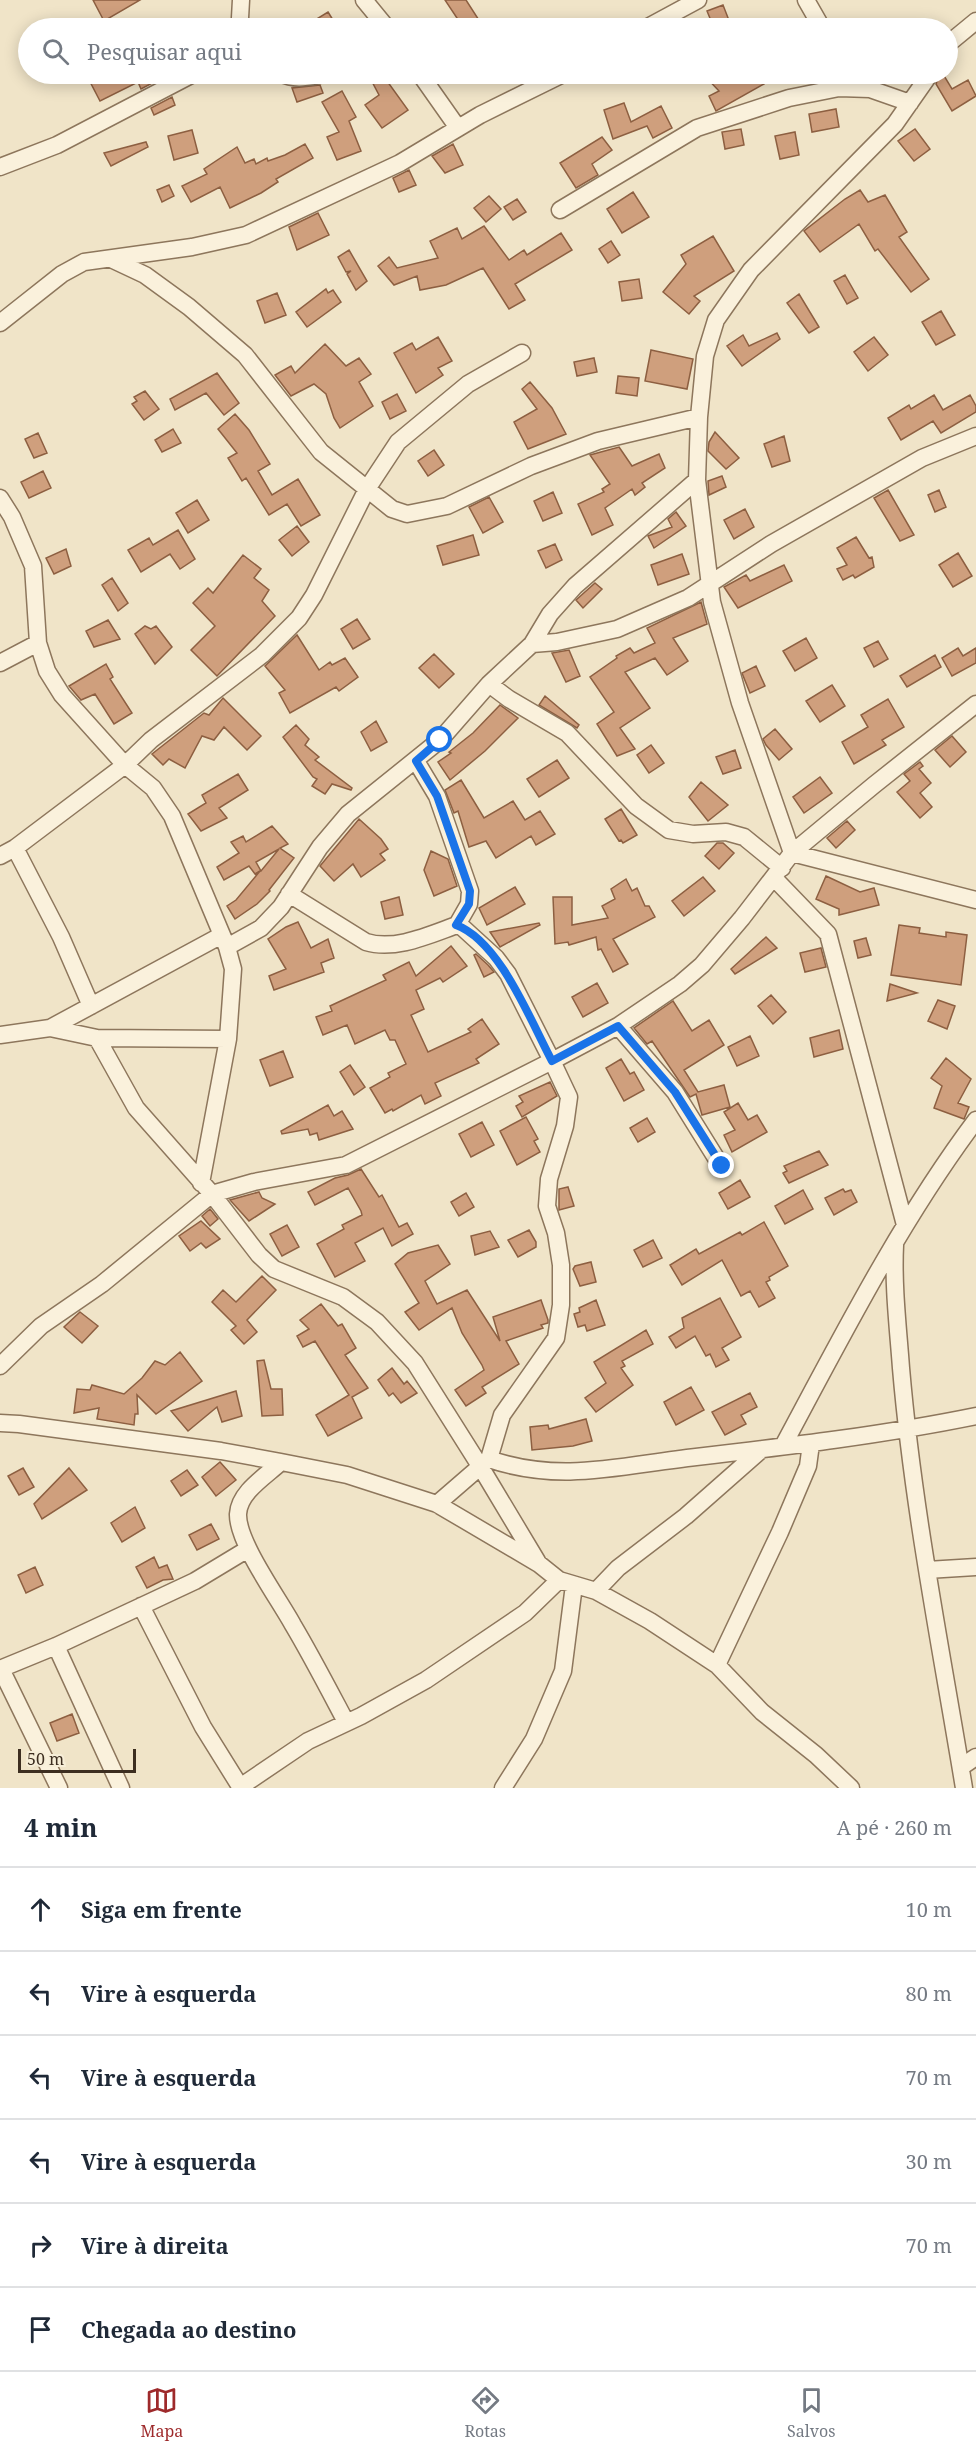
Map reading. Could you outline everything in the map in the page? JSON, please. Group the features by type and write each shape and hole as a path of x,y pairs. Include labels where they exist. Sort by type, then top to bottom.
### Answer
{"street":[{"path":"240,18 241,0"},
{"path":"364,0 379,18"},
{"path":"665,18 698,0"},
{"path":"806,0 816,18"},
{"path":"958,36 976,21"},
{"path":"0,167 57,145 174,84"},
{"path":"427,84 459,128"},
{"path":"0,323 44,291 62,274 84,262 192,247 246,235 400,163 459,128 544,84"},
{"path":"865,84 870,89"},
{"path":"792,853 740,703 712,602 697,480 699,417 705,356 716,320 751,270 895,124 923,84"},
{"path":"560,210 697,128 789,98 839,88 870,89 910,103"},
{"path":"111,259 145,274 189,307 245,355 321,452 392,509 407,514 447,506 531,466 598,441 699,417"},
{"path":"0,856 15,848 125,765 151,740 262,655 299,618 314,595 368,489 398,442 468,384 522,353"},
{"path":"532,644 557,642 617,629 688,598 771,543 922,458 976,436"},
{"path":"50,1028 224,941 261,927 281,907 320,847 348,814 440,740 489,684 532,644 550,614 575,586 697,480"},
{"path":"0,498 12,517 33,566 38,643 47,671 62,695 125,765 153,788 172,816 224,941 233,969 228,1039 207,1188"},
{"path":"0,663 38,643"},
{"path":"489,684 509,699 567,733 636,806 669,830 693,834 726,832 744,837 778,873 828,934 905,1225"},
{"path":"0,1366 41,1326 102,1284 207,1188 346,1165 618,1026 680,984 702,964 792,853 874,784 976,704"},
{"path":"289,894 366,942 380,946 414,939 456,925 469,904 470,891 437,796 416,761"},
{"path":"15,848 61,937 91,1006"},
{"path":"792,853 976,900"},
{"path":"437,1504 484,1462 502,1415 556,1338 561,1305 561,1265 556,1233 547,1206 549,1179 565,1126 569,1096 559,1070 552,1061 508,974 476,938 456,925"},
{"path":"618,1026 675,1092 722,1166"},
{"path":"0,1035 50,1028 97,1038 228,1039"},
{"path":"97,1038 136,1108 207,1188 259,1255 274,1269 343,1297 377,1322 414,1363 484,1462 539,1564"},
{"path":"783,1446 905,1225 946,1160 976,1120"},
{"path":"895,1245 894,1272 906,1430 964,1788"},
{"path":"484,1462 512,1467 581,1473 811,1444 906,1430 976,1416"},
{"path":"0,1423 221,1451 281,1462 347,1475 437,1504 539,1564 566,1583 596,1591 717,1665 762,1712 816,1755 851,1788"},
{"path":"717,1665 780,1532 808,1466 811,1444"},
{"path":"596,1591 618,1569 686,1516 762,1449"},
{"path":"281,1462 245,1495 238,1513 240,1529 248,1549 294,1626 346,1722"},
{"path":"59,1788 1,1669 195,1581 248,1549"},
{"path":"927,1570 976,1566"},
{"path":"141,1606 202,1727 240,1788 308,1741 426,1680 566,1583"},
{"path":"503,1788 534,1739 563,1671 566,1583"},
{"path":"56,1646 121,1788"},
{"path":"961,1767 976,1757"}],"building":[{"path":"93,0 140,0 109,18 102,18"},
{"path":"445,0 466,0 478,18 457,18"},
{"path":"723,5 728,18 710,18 707,11"},
{"path":"328,12 332,18 318,18"},
{"path":"968,80 976,96 952,111 936,84 949,84 952,89"},
{"path":"91,84 134,84 100,101"},
{"path":"139,84 151,84 141,89"},
{"path":"373,84 389,84 408,110 382,128 365,105 379,95"},
{"path":"712,84 764,84 716,111 709,96 719,91"},
{"path":"320,85 323,93 297,102 292,88"},
{"path":"342,91 356,117 349,121 361,151 337,160 327,137 339,132 322,102"},
{"path":"172,97 175,105 154,115 151,108"},
{"path":"624,103 631,122 661,106 672,128 653,138 647,126 613,139 604,110"},
{"path":"836,109 839,127 812,132 809,114"},
{"path":"741,129 744,145 725,149 722,132"},
{"path":"915,129 930,149 914,161 898,141"},
{"path":"192,130 198,153 174,160 168,136"},
{"path":"795,132 799,155 780,159 775,136"},
{"path":"602,137 612,150 592,164 598,175 576,188 560,163"},
{"path":"146,142 148,147 111,166 104,153"},
{"path":"305,144 313,158 276,179 278,182 261,193 230,208 220,187 191,202 182,186 207,174 204,169 237,147 245,163 254,159 256,164 267,158 268,161 285,155"},
{"path":"453,144 463,165 445,173 432,156"},
{"path":"409,170 416,185 399,192 393,178"},
{"path":"169,185 174,196 162,202 157,190"},
{"path":"860,190 868,202 885,195 907,232 899,237 929,279 911,292 878,249 875,251 859,224 820,252 804,231"},
{"path":"633,192 649,217 622,233 607,209"},
{"path":"489,196 501,209 486,222 474,208"},
{"path":"517,199 526,212 513,220 504,207"},
{"path":"318,213 329,235 297,250 289,227"},
{"path":"484,226 509,260 524,250 527,255 561,233 572,250 515,284 525,300 509,309 483,268 446,285 420,290 417,276 394,285 378,266 389,257 397,268 438,258 430,241 457,228 462,239"},
{"path":"713,236 734,271 694,296 700,301 689,314 663,292 686,264 681,255"},
{"path":"611,241 620,255 608,263 599,249"},
{"path":"349,250 367,281 356,290 347,274 351,271 346,272 338,257"},
{"path":"845,275 858,298 847,304 834,281"},
{"path":"639,279 642,298 622,301 619,282"},
{"path":"326,289 328,293 333,290 341,302 307,327 296,312"},
{"path":"277,293 286,315 265,323 257,301"},
{"path":"799,294 819,327 809,333 787,303"},
{"path":"941,311 955,335 936,345 922,322"},
{"path":"777,333 780,339 742,366 727,346 743,335 749,346"},
{"path":"438,337 452,361 438,368 443,375 416,393 394,353 412,343 416,350"},
{"path":"874,337 888,355 868,371 854,352"},
{"path":"325,344 346,366 359,358 371,374 359,382 373,406 340,428 326,394 314,384 291,396 275,375 291,366 295,373"},
{"path":"651,350 693,359 687,389 645,381"},
{"path":"594,358 597,372 577,376 574,362"},
{"path":"217,373 239,403 224,415 206,393 175,410 170,399"},
{"path":"618,376 639,378 637,396 616,393"},
{"path":"530,382 552,408 566,434 528,449 514,422 537,409 522,389"},
{"path":"145,391 159,409 144,420 132,404 137,401 134,397"},
{"path":"397,394 406,411 390,419 382,402"},
{"path":"934,395 943,410 970,395 976,406 976,412 941,433 933,421 901,440 888,418 909,405 911,409"},
{"path":"235,414 249,430 270,464 258,471 272,495 298,479 320,515 301,526 287,504 269,515 246,478 242,481 228,458 237,453 218,429"},
{"path":"173,429 181,443 162,452 155,440"},
{"path":"715,432 739,458 726,469 708,451 709,442"},
{"path":"38,433 47,453 34,458 25,439"},
{"path":"784,436 790,461 772,467 764,444"},
{"path":"619,447 632,466 659,454 665,468 642,483 645,487 635,495 632,489 605,508 613,525 592,535 578,504 604,492 602,489 610,484 590,455"},
{"path":"434,450 444,465 428,476 418,461"},
{"path":"43,471 51,488 29,498 21,482"},
{"path":"722,476 726,487 709,495 708,481"},
{"path":"888,490 914,535 900,541 874,498"},
{"path":"939,490 946,507 935,512 928,495"},
{"path":"553,492 562,513 543,521 534,501"},
{"path":"489,497 503,522 483,533 469,507"},
{"path":"197,500 209,520 188,533 176,513"},
{"path":"745,509 754,527 734,539 724,520"},
{"path":"676,512 686,526 654,548 648,536 672,527 668,519"},
{"path":"297,526 309,542 292,556 279,540"},
{"path":"178,530 195,559 180,569 170,554 141,572 128,550 149,538 153,545"},
{"path":"473,535 479,555 443,565 437,546"},
{"path":"856,537 869,558 872,557 874,567 855,578 853,575 843,580 837,569 847,565 837,548"},
{"path":"555,544 562,560 546,568 538,551"},
{"path":"66,549 71,566 54,574 46,558"},
{"path":"958,553 972,576 953,587 939,565"},
{"path":"682,554 689,574 658,585 651,565"},
{"path":"243,555 261,569 254,578 269,590 262,601 275,616 217,676 191,650 215,626 193,603 208,588 213,593"},
{"path":"784,565 792,581 738,608 724,587 746,575 750,581"},
{"path":"112,578 128,603 118,611 102,585"},
{"path":"595,583 602,589 583,608 576,600"},
{"path":"701,602 707,624 673,638 688,661 667,675 655,658 625,672 650,708 620,728 635,749 617,756 597,724 614,712 590,677 630,648 634,653 655,643 647,628"},
{"path":"357,619 370,639 353,649 341,629"},
{"path":"108,620 120,639 94,647 86,631"},
{"path":"145,626 151,629 156,626 172,647 155,664 135,634"},
{"path":"297,635 319,670 330,662 332,665 345,658 358,677 339,691 336,687 290,713 279,693 285,690 265,666"},
{"path":"806,638 817,658 795,671 783,651"},
{"path":"878,641 888,659 874,667 864,648"},
{"path":"958,648 963,656 976,648 976,663 952,676 942,658"},
{"path":"569,650 580,676 566,682 552,653"},
{"path":"434,654 454,674 439,688 419,668"},
{"path":"935,655 941,667 907,687 900,676"},
{"path":"106,664 113,677 110,679 132,713 114,724 95,694 81,700 69,686"},
{"path":"756,666 765,686 750,693 742,673"},
{"path":"832,685 845,706 820,722 806,701"},
{"path":"545,696 579,725 577,728 539,705"},
{"path":"223,698 261,736 247,750 224,727 214,740 202,736 185,768 169,759 163,765 152,754 204,713 209,715"},
{"path":"888,699 904,727 882,740 886,745 854,764 842,742 868,727 861,715"},
{"path":"500,705 518,718 485,751 450,780 438,762 473,733"},
{"path":"376,721 387,742 371,751 361,732"},
{"path":"296,725 309,739 305,745 319,757 315,760 352,788 351,790 332,784 325,794 312,786 317,779 313,777 283,737"},
{"path":"775,729 792,749 779,760 763,739"},
{"path":"952,736 966,752 950,767 935,750"},
{"path":"651,745 664,763 649,773 637,755"},
{"path":"735,750 741,768 723,774 716,757"},
{"path":"557,760 569,778 539,797 527,779"},
{"path":"920,762 923,766 919,769 931,783 920,793 932,807 920,818 897,792 910,781 904,774"},
{"path":"238,774 248,790 219,808 227,818 201,831 188,814 206,803 202,795"},
{"path":"820,777 832,793 804,813 793,797"},
{"path":"461,780 484,818 513,801 525,820 540,811 555,834 536,845 531,836 496,858 486,841 469,847 458,811 454,813 445,790"},
{"path":"701,782 728,805 708,821 689,797"},
{"path":"621,809 637,835 623,843 619,841 605,819"},
{"path":"359,819 381,839 388,849 380,854 385,860 361,877 353,864 334,881 320,866"},
{"path":"847,821 855,830 836,848 827,838"},
{"path":"272,826 288,844 280,848 294,858 270,891 257,904 235,919 227,906 236,900 260,871 255,874 249,866 224,880 217,867 239,853 231,842 243,836 246,842","holes":["279,849 261,871 256,862"]},
{"path":"717,843 723,843 734,853 719,869 705,856"},
{"path":"431,851 448,859 457,886 434,896 424,870"},
{"path":"826,876 860,892 874,888 879,905 839,915 839,909 816,899"},
{"path":"703,877 715,891 684,916 672,901"},
{"path":"626,879 632,891 637,888 645,906 649,906 655,917 613,939 628,964 613,972 601,949 598,950 596,937 569,945 568,942 555,944 553,897 572,897 572,925 608,918 602,906 615,899 611,889"},
{"path":"515,887 525,904 487,925 479,908"},
{"path":"399,897 403,915 385,919 381,902"},
{"path":"298,922 311,948 328,939 334,958 321,963 324,972 274,990 269,976 286,969 268,939"},
{"path":"539,923 540,925 500,947 490,932"},
{"path":"899,925 920,928 919,933 946,937 946,932 967,935 961,985 891,975"},
{"path":"766,937 777,948 735,974 731,969"},
{"path":"866,938 871,955 858,958 854,941"},
{"path":"451,946 467,966 443,982 440,978 416,990 424,1009 411,1015 428,1052 471,1032 468,1029 482,1019 499,1044 476,1059 479,1063 435,1083 441,1096 425,1104 421,1095 385,1113 370,1088 390,1077 388,1073 406,1064 395,1040 390,1040 385,1030 355,1044 347,1025 323,1035 316,1017 332,1011 330,1006 386,980 383,975 409,962 416,976"},
{"path":"821,948 826,967 805,972 800,953"},
{"path":"476,954 494,972 484,977 474,955"},
{"path":"597,983 608,1003 583,1017 572,997"},
{"path":"890,984 917,993 887,1001"},
{"path":"771,995 786,1012 773,1024 758,1006"},
{"path":"938,1000 955,1006 947,1029 928,1021"},
{"path":"673,1001 692,1031 709,1020 724,1045 684,1070 698,1092 724,1085 730,1107 702,1115 696,1094 690,1097 652,1041 647,1044 634,1028"},
{"path":"839,1030 843,1049 814,1057 810,1038"},
{"path":"750,1036 759,1056 737,1066 728,1047"},
{"path":"283,1051 293,1077 270,1086 260,1060"},
{"path":"946,1058 971,1079 958,1103 969,1107 964,1119 934,1108 942,1086 931,1078"},
{"path":"621,1059 630,1074 634,1072 644,1090 624,1101 606,1068"},
{"path":"350,1065 365,1087 354,1095 340,1072"},
{"path":"550,1082 557,1096 522,1117 516,1106 523,1102 519,1096"},
{"path":"738,1103 748,1120 757,1115 767,1132 732,1152 724,1135 735,1130 724,1112"},
{"path":"328,1105 334,1116 342,1111 353,1129 319,1140 317,1133 310,1135 308,1129 282,1134 281,1131"},
{"path":"526,1117 538,1139 534,1141 540,1152 517,1165 500,1131"},
{"path":"647,1118 655,1132 638,1142 630,1128"},
{"path":"482,1122 494,1145 471,1157 459,1134"},
{"path":"819,1151 828,1165 789,1183 783,1173 787,1171 784,1166"},
{"path":"361,1169 379,1197 382,1195 399,1227 407,1223 413,1234 392,1246 383,1228 355,1243 365,1261 335,1277 317,1244 344,1229 342,1225 362,1215 361,1211 348,1188 315,1205 308,1192 335,1178"},
{"path":"740,1180 750,1197 728,1209 719,1193"},
{"path":"568,1187 574,1206 559,1210 559,1189"},
{"path":"843,1189 845,1192 851,1190 857,1202 834,1215 825,1198"},
{"path":"803,1190 813,1209 785,1224 775,1206"},
{"path":"259,1192 262,1198 275,1204 249,1221 230,1200"},
{"path":"466,1193 474,1207 459,1216 451,1202"},
{"path":"210,1209 218,1219 210,1226 202,1216"},
{"path":"201,1221 220,1239 206,1248 201,1243 190,1251 179,1236"},
{"path":"764,1222 788,1266 769,1277 770,1280 766,1282 775,1298 759,1307 750,1291 741,1296 722,1260 682,1285 670,1265 696,1249 699,1254 740,1232 742,1235"},
{"path":"287,1225 299,1247 282,1256 270,1234"},
{"path":"529,1230 536,1242 536,1247 518,1257 508,1240"},
{"path":"490,1231 499,1247 475,1255 471,1236"},
{"path":"653,1240 662,1258 643,1267 634,1250"},
{"path":"438,1245 450,1264 425,1281 437,1304 467,1290 500,1341 493,1317 541,1300 548,1320 548,1323 541,1325 543,1328 506,1341 519,1364 482,1387 486,1393 466,1406 455,1390 484,1370 482,1365 462,1333 452,1308 419,1330 405,1312 419,1303 395,1264 408,1253"},
{"path":"591,1262 596,1282 580,1286 573,1269 575,1266"},
{"path":"262,1276 276,1290 247,1320 257,1332 244,1344 231,1330 236,1326 212,1302 223,1290 236,1302"},
{"path":"720,1298 741,1337 722,1348 729,1360 716,1367 710,1354 706,1356 695,1336 676,1348 669,1337 684,1328 682,1318"},
{"path":"596,1300 605,1325 587,1331 585,1325 578,1327 574,1314 580,1312 579,1308"},
{"path":"321,1304 338,1326 342,1324 356,1348 345,1355 368,1388 352,1397 362,1418 328,1436 316,1415 349,1395 315,1341 303,1347 297,1336 309,1329 300,1320"},
{"path":"80,1312 98,1326 82,1343 64,1327"},
{"path":"646,1330 653,1344 622,1361 625,1366 621,1368 633,1385 596,1412 585,1398 606,1383 594,1362"},
{"path":"180,1352 202,1381 156,1414 137,1395 138,1414 135,1414 134,1425 97,1419 99,1408 74,1413 77,1389 90,1390 92,1385 124,1394 142,1378 155,1361 165,1365"},
{"path":"264,1360 271,1389 282,1389 283,1415 262,1416 257,1361"},
{"path":"392,1368 404,1384 407,1381 417,1393 401,1403 393,1393 389,1396 378,1380"},
{"path":"691,1387 704,1410 676,1425 664,1402"},
{"path":"236,1391 242,1416 222,1422 217,1407 188,1431 171,1411"},
{"path":"750,1393 757,1407 741,1415 746,1424 725,1435 712,1412"},
{"path":"586,1419 592,1441 573,1446 532,1450 530,1427 548,1425 549,1429"},
{"path":"220,1462 236,1480 216,1496 202,1477"},
{"path":"23,1468 34,1487 19,1495 8,1476"},
{"path":"69,1468 87,1490 42,1519 34,1504"},
{"path":"187,1470 198,1485 181,1496 171,1481"},
{"path":"135,1507 145,1528 122,1542 111,1523"},
{"path":"211,1524 219,1539 197,1550 189,1535"},
{"path":"154,1557 159,1568 167,1565 173,1579 163,1580 147,1588 136,1567"},
{"path":"35,1567 43,1585 26,1593 18,1575"},
{"path":"72,1714 79,1733 57,1741 50,1723"}],"route":[{"path":"440,740 416,761 437,796 470,891 469,904 456,925 476,938 508,974 552,1061 618,1026 675,1092 722,1166"}]}
